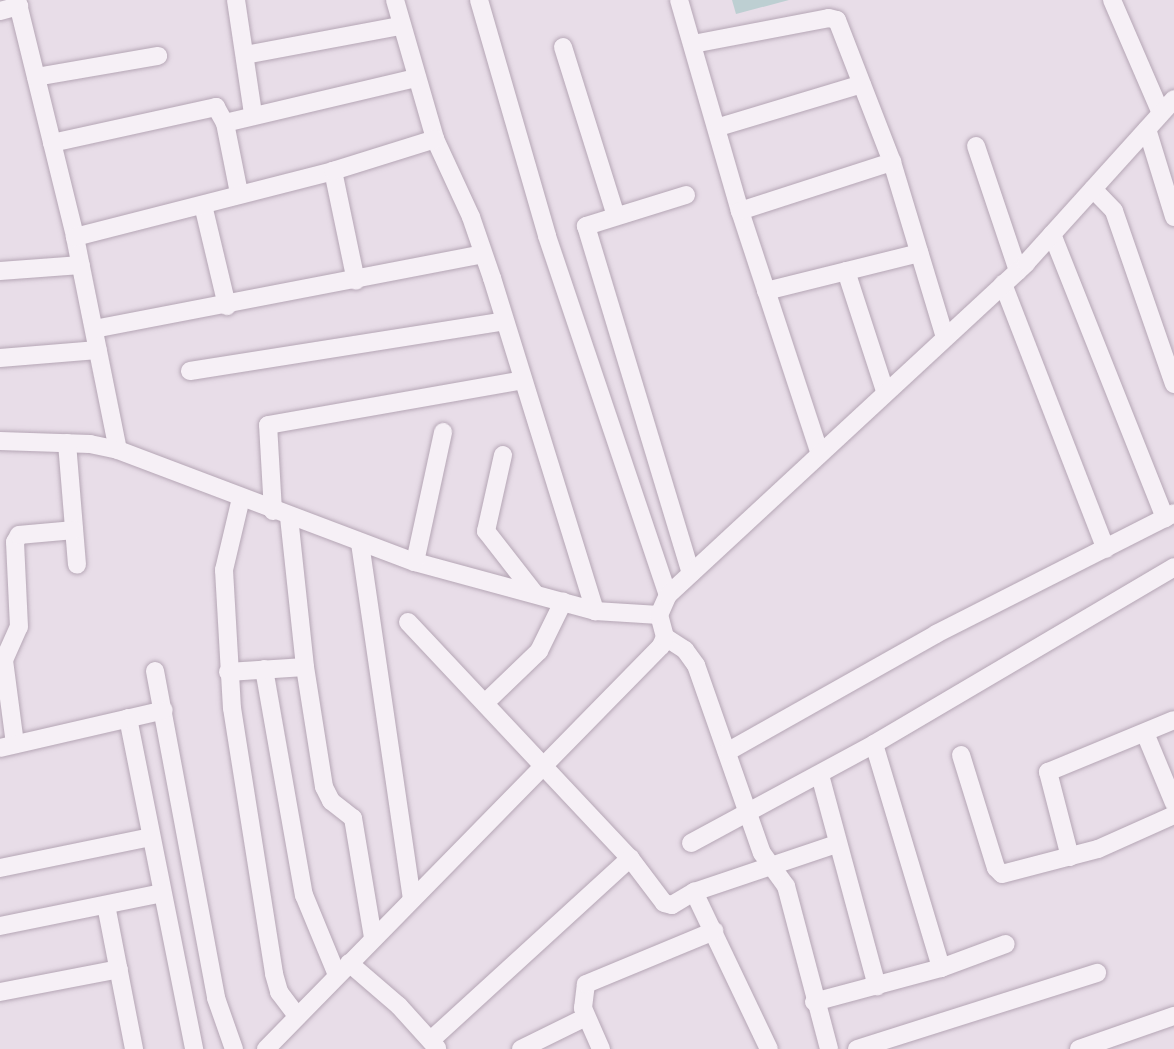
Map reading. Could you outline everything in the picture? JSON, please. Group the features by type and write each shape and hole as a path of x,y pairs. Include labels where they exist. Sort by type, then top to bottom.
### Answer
{"street":[{"path":"236,0 254,114"},
{"path":"395,0 415,78 435,139 483,254 595,611"},
{"path":"479,0 547,236 668,595"},
{"path":"679,0 719,127 740,211 819,452"},
{"path":"828,1049 786,886 768,865 748,816 696,665 685,650 666,637 659,615 668,595 819,452 1018,271 1170,105 1112,0"},
{"path":"0,11 18,3 75,237 118,450"},
{"path":"693,44 834,18 892,162 945,337"},
{"path":"245,55 351,32 400,26"},
{"path":"564,47 617,216"},
{"path":"36,77 158,56"},
{"path":"225,123 415,78"},
{"path":"719,127 862,84"},
{"path":"52,143 208,108 220,110 239,193"},
{"path":"1147,129 1174,217"},
{"path":"75,237 203,205 239,193 333,172 435,139"},
{"path":"976,146 1018,271"},
{"path":"740,211 892,162"},
{"path":"333,172 356,281"},
{"path":"1093,189 1114,211 1173,377"},
{"path":"686,195 591,222 586,229 691,574"},
{"path":"203,205 227,306"},
{"path":"727,752 936,634 1169,516 1052,234"},
{"path":"766,291 919,253"},
{"path":"94,329 227,306 483,254"},
{"path":"0,271 81,265"},
{"path":"846,271 885,391"},
{"path":"1003,284 1106,549"},
{"path":"190,371 504,321"},
{"path":"0,358 98,350"},
{"path":"373,938 353,818 326,794 268,425 523,380"},
{"path":"415,562 443,432"},
{"path":"0,442 67,443 118,450 281,514 415,562 595,611 659,615"},
{"path":"67,443 77,565"},
{"path":"503,455 486,531 536,594"},
{"path":"241,498 225,557 228,672 274,974 279,992 297,1016"},
{"path":"74,530 24,534 15,542 19,627 4,660 8,746 164,710"},
{"path":"360,543 412,899"},
{"path":"691,844 748,816 820,775 1174,567"},
{"path":"485,703 538,652 563,602"},
{"path":"408,622 630,858 664,903 672,905 694,892 837,844"},
{"path":"265,1049 666,637"},
{"path":"228,672 305,667"},
{"path":"264,669 304,895 343,969 434,1044 630,858"},
{"path":"155,671 216,998 234,1049"},
{"path":"128,718 194,1049"},
{"path":"1069,857 1048,772 1174,720"},
{"path":"1145,733 1174,803"},
{"path":"874,744 942,968"},
{"path":"961,755 999,873 1069,857 1174,815"},
{"path":"820,775 837,844 860,911 877,986"},
{"path":"0,869 151,837"},
{"path":"694,892 769,1049"},
{"path":"0,926 162,893"},
{"path":"106,905 134,1049"},
{"path":"601,1049 586,1017 581,995 592,979 714,931"},
{"path":"814,1002 942,968 1006,944"},
{"path":"0,992 119,969"},
{"path":"858,1049 1097,973"},
{"path":"521,1049 586,1017"},
{"path":"1079,1049 1173,1020"}],"shaded area":[{"path":"732,0 789,0 736,14"}]}
